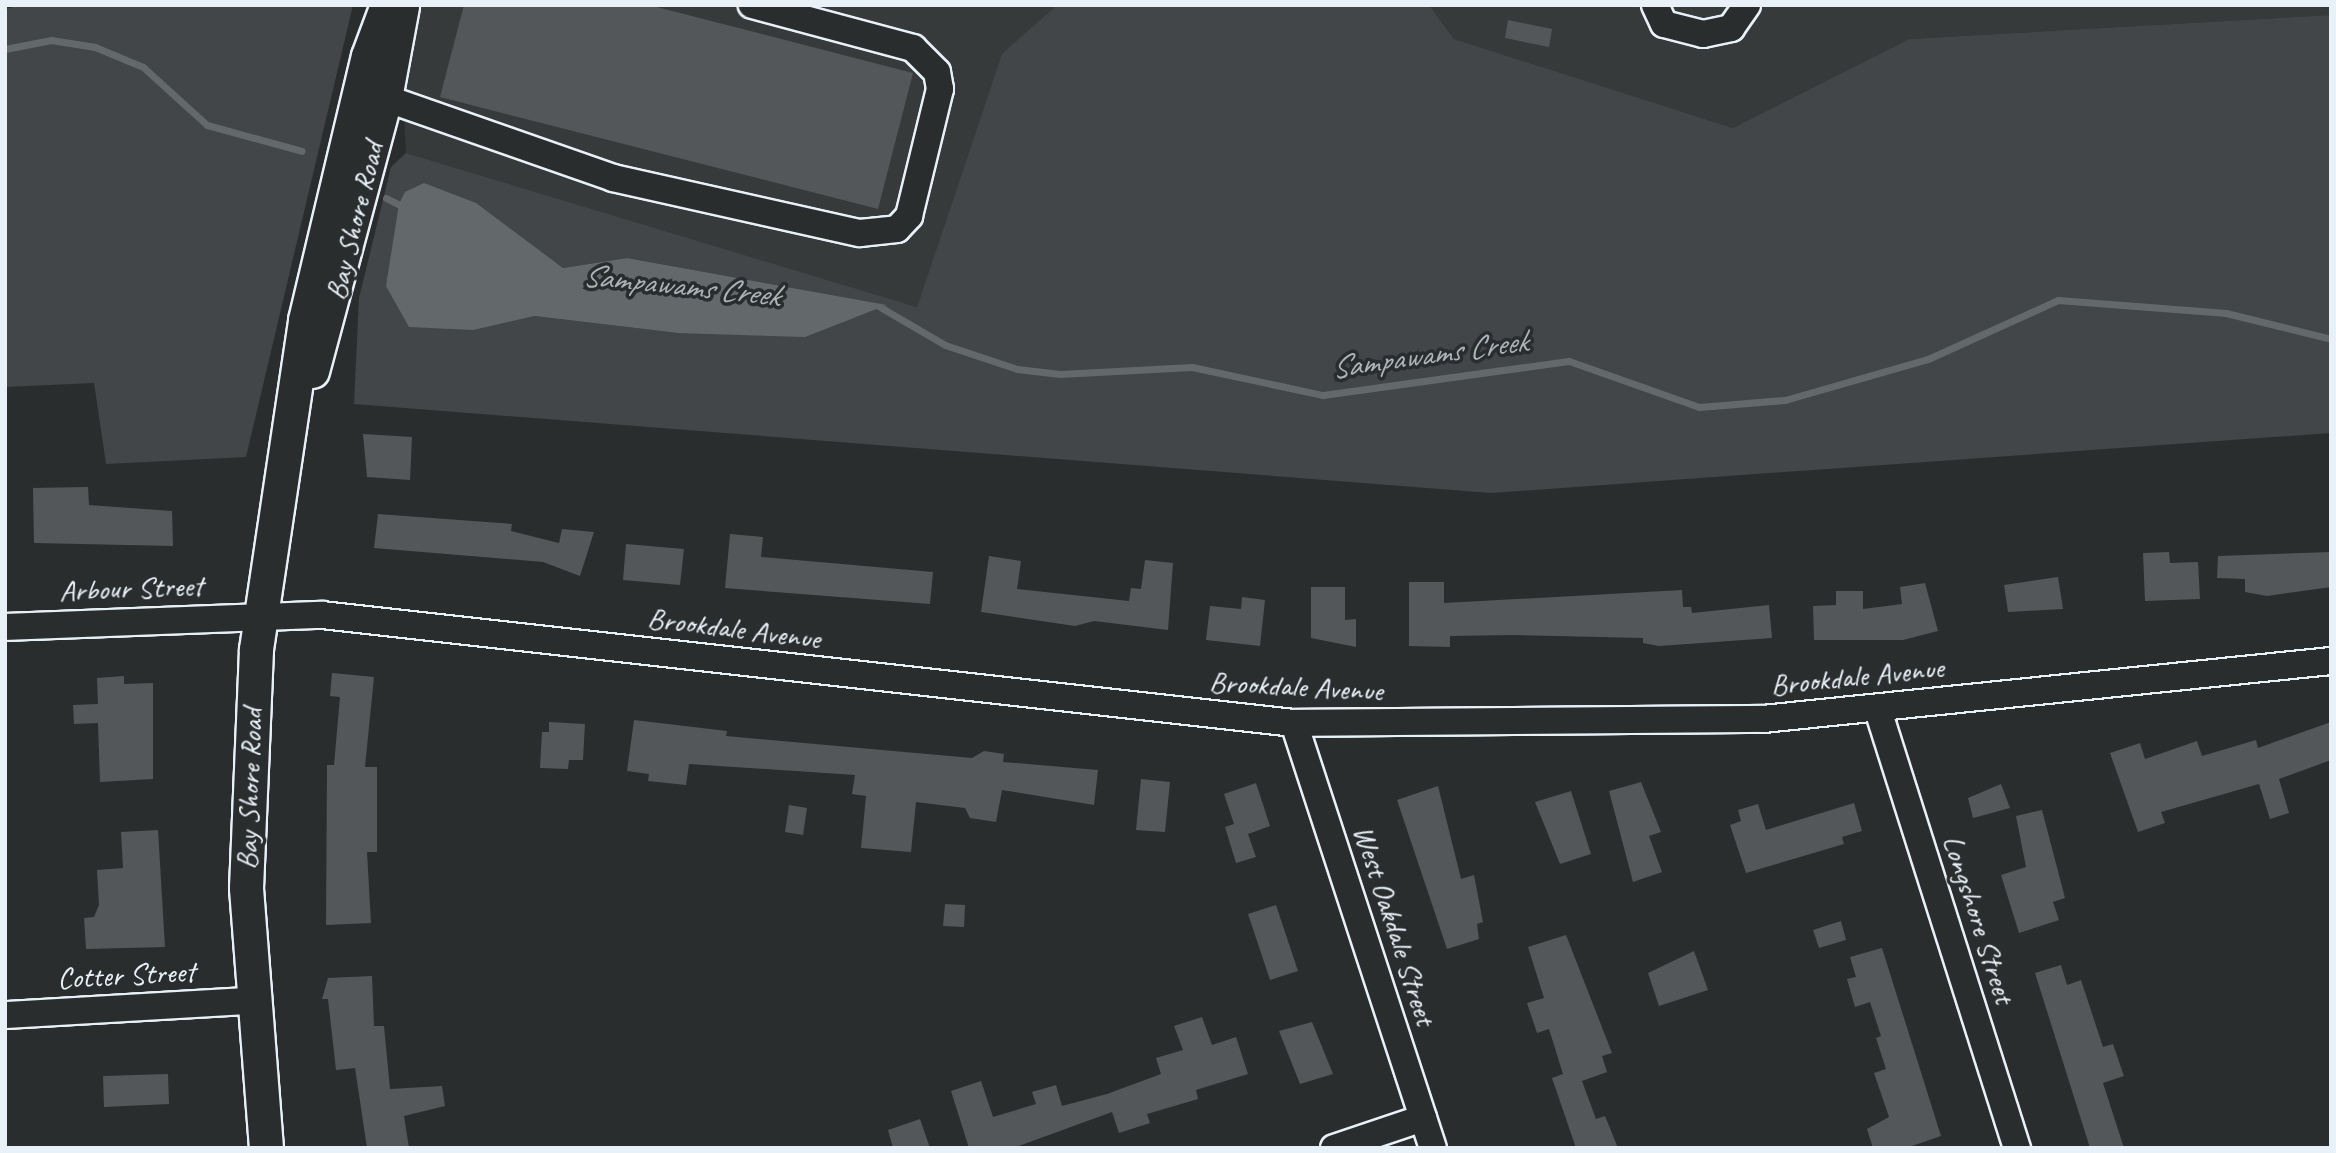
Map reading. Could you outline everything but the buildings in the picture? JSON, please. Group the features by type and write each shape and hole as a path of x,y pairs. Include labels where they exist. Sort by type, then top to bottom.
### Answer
{"main road":[{"name":"Bay Shore Road","path":"266,1148 251,1001 247,808 260,616 291,433 305,320 368,55 387,5"},
{"name":"Bay Shore Road","path":"291,433 329,323 385,97 402,5"}],"street":[{"path":"385,97 613,178 860,233 897,229 909,216 940,89 937,72 913,47 752,5"},
{"path":"1656,5 1664,24 1703,34 1731,28 1746,5"},
{"name":"Brookdale Avenue","path":"260,616 321,615 1294,723 1735,720 1878,710 2331,661"},
{"name":"Arbour Street","path":"5,627 260,616"},
{"name":"Longshore Street","path":"1878,710 2017,1148"},
{"name":"West Oakdale Street","path":"1294,723 1433,1148"},
{"name":"Cotter Street","path":"5,1015 251,1001"},
{"path":"1334,1148 1423,1118"}],"shaded area":[{"path":"22,5 353,5 246,457 106,464 94,383 5,387 5,9"},
{"path":"373,5 1057,5 1002,55 917,307 406,153 400,45"},
{"path":"1057,5 1429,5 1454,39 1733,128 1909,39 2331,15 2331,433 1491,493 354,404 359,298 391,167 406,153 917,307 1002,54","holes":["526,242 563,268 627,258 886,305 856,317 678,333 534,316"]},
{"path":"1429,5 2331,5 2331,15 1909,39 1733,128 1454,39"}],"water":[{"path":"424,183 476,203 563,268 627,258 887,305 805,337 678,333 534,316 473,330 409,327 386,286 399,204 405,192"}],"waterway":[{"name":"Sampawams Creek","path":"5,49 51,40 95,47 143,67 207,125 302,151"},
{"name":"Sampawams Creek","path":"386,198 406,208"},
{"name":"Sampawams Creek","path":"880,307 945,345 1017,369 1060,374 1192,367 1323,395 1569,361 1699,407 1785,400 1928,359 2058,300 2226,313 2331,339"}]}
